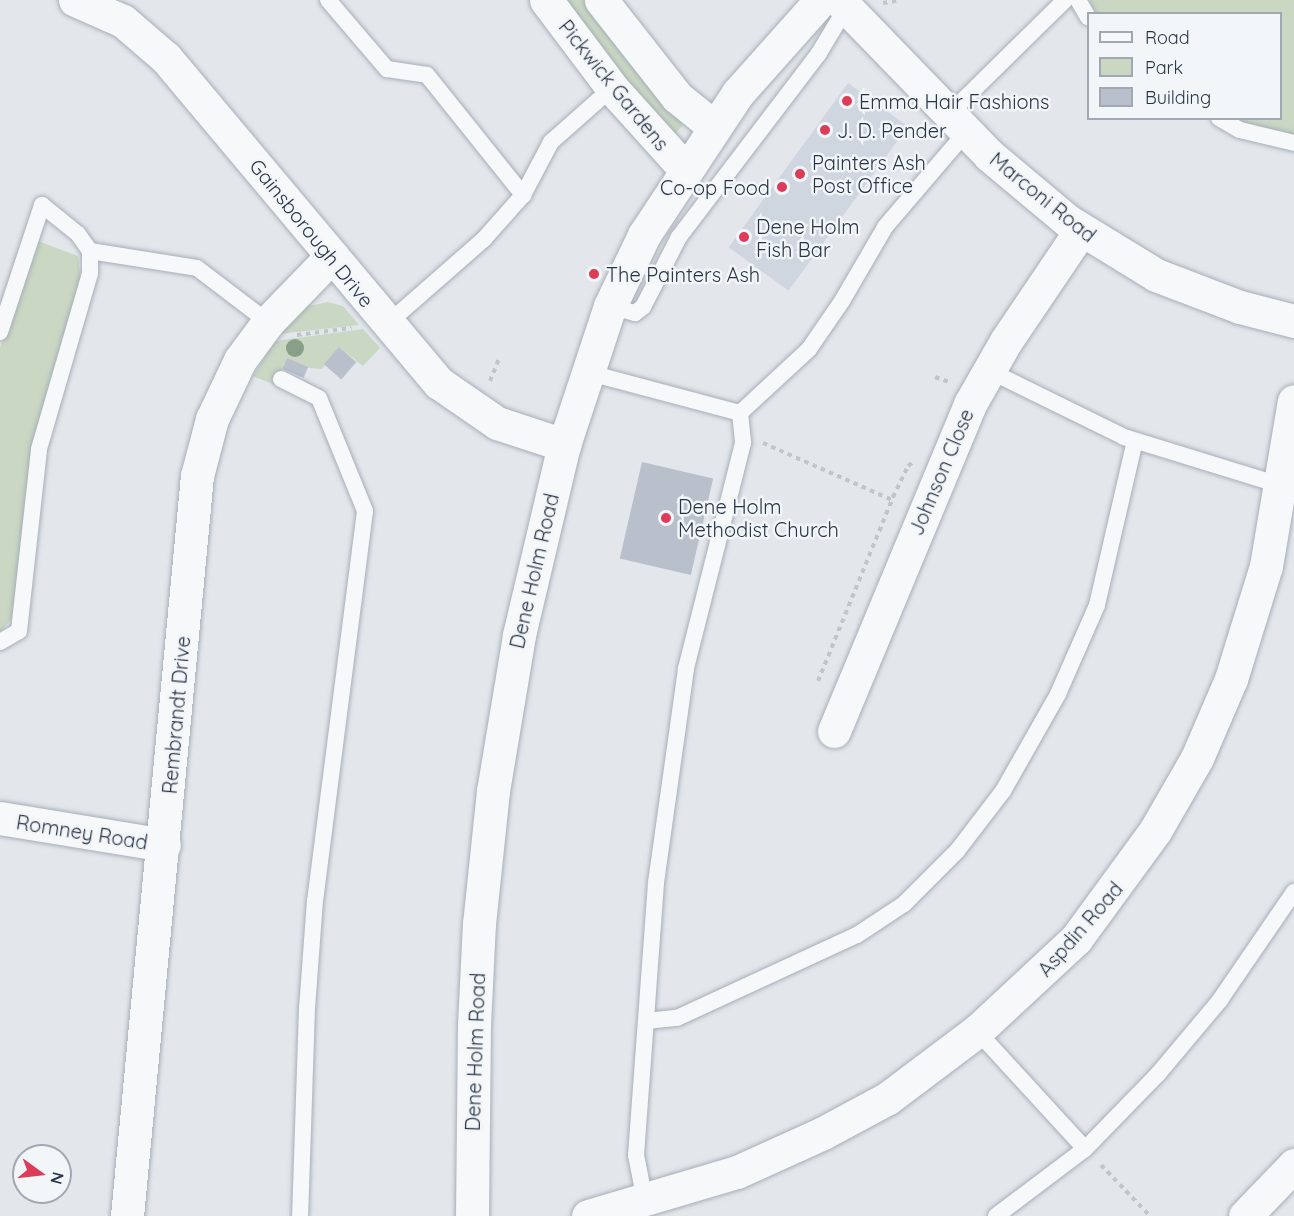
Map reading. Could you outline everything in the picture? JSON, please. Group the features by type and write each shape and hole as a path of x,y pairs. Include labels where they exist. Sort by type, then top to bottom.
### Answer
{"street":[{"name":"Gainsborough Drive","path":"75,0 116,17 150,42 332,256 373,326 476,411 510,429 564,445"},
{"name":"Pickwick Gardens","path":"546,0 612,88 685,169"},
{"name":"Pickwick Gardens","path":"601,0 677,97 713,126"},
{"name":"Dene Holm Road","path":"472,1216 474,1025 479,924 493,791 519,635 564,445 586,372 610,306 644,234 713,126 754,72 835,3"},
{"name":"Marconi Road","path":"835,3 1016,181 1081,230 1164,278 1240,307 1294,321"},
{"name":"Johnson Close","path":"834,731 956,437 988,370 1081,230"},
{"name":"Rembrandt Drive","path":"127,1216 164,846 197,476 208,434 226,385 280,329 332,256"},
{"name":"Aspdin Road","path":"588,1216 641,1207 737,1172 823,1133 888,1098 977,1031 1076,939 1122,881 1183,783 1241,655 1266,566 1284,488 1294,401"},
{"name":"Romney Road","path":"0,818 164,846"},
{"path":"1245,1216 1294,1165"}],"lane":[{"path":"328,0 387,69 426,75 523,195"},
{"path":"740,413 809,349 842,301 885,227 958,123 1065,0"},
{"path":"1078,0 1087,14"},
{"path":"610,306 635,313 643,308 679,237 819,53 835,3"},
{"path":"373,326 483,239 523,195 551,142 612,88"},
{"path":"1223,120 1245,132 1294,143"},
{"path":"0,332 42,205 78,234 90,251 90,273 39,449 19,631 0,642"},
{"path":"90,251 197,268 280,329"},
{"path":"988,370 1135,441 1284,488"},
{"path":"586,372 740,413"},
{"path":"281,379 319,398 365,511 313,924 300,1216"},
{"path":"641,1207 636,1155 656,883 677,724 702,601 743,443 740,413"},
{"path":"646,1021 678,1018 857,935 904,904 957,851 1003,791 1058,694 1097,605 1135,441"},
{"path":"996,1216 1085,1149 1158,1074 1220,999 1294,892"},
{"path":"977,1031 1085,1149"}],"path":[{"path":"280,329 373,326"},
{"path":"486,389 499,359"},
{"path":"760,441 787,457 892,500"},
{"path":"1085,1149 1150,1216"}],"shaded area":[{"path":"848,83 908,126 789,291 729,247"}],"green space":[{"path":"553,0 585,0 683,125 666,145"},
{"path":"1089,0 1294,0 1294,136 1235,120 1282,120 1282,12 1095,12"},
{"path":"38,241 78,256 81,284 13,617 0,632 0,347"},
{"path":"328,302 343,306 359,325 279,334 304,307"},
{"path":"363,329 380,348 363,366 339,347 322,369 309,368 287,358 275,385 253,376 275,341"}],"building":[{"path":"339,347 356,362 341,379 324,364"},
{"path":"287,358 308,367 303,378 282,369"},
{"name":"Dene Holm Methodist Church","path":"642,462 713,478 691,575 620,558"}],"place":[{"name":"Emma Hair Fashions","path":"847,101"},
{"name":"J. D. Pender","path":"825,130"},
{"name":"Painters Ash Post Office","path":"800,174"},
{"name":"Co-op Food","path":"782,187"},
{"name":"Dene Holm Fish Bar","path":"744,237"},
{"name":"The Painters Ash","path":"594,274"},
{"name":"Dene Holm Methodist Church","path":"666,518"}]}
